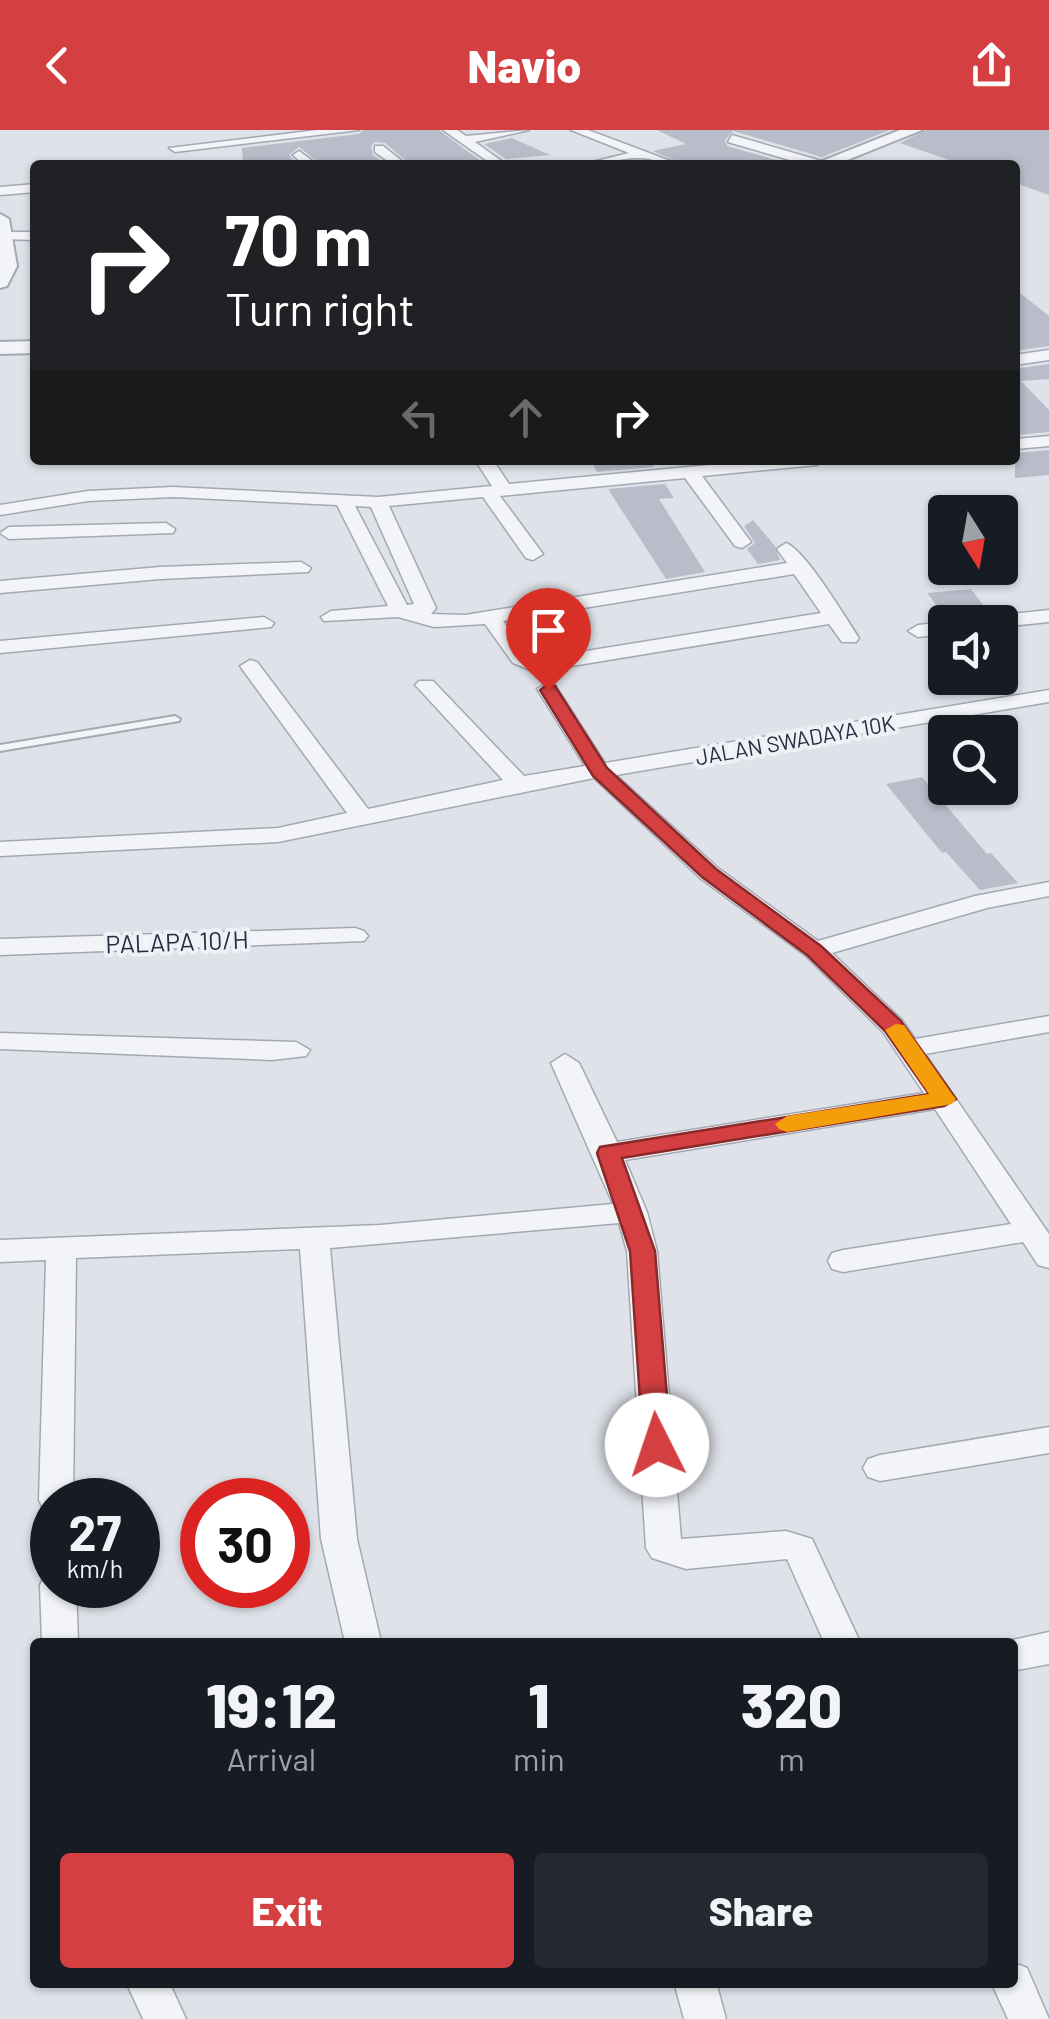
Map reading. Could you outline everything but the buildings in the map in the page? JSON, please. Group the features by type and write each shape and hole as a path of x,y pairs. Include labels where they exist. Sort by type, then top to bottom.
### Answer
{"street":[{"path":"192,160 160,137 223,130"},
{"path":"174,148 352,130"},
{"path":"449,130 494,160"},
{"path":"465,140 523,130"},
{"path":"833,160 914,130"},
{"path":"580,131 660,160"},
{"path":"732,138 804,160"},
{"path":"380,149 394,160"},
{"path":"612,160 643,154"},
{"path":"299,155 306,160"},
{"path":"0,191 30,188"},
{"path":"0,282 8,266 1,228 30,235"},
{"path":"0,348 30,347"},
{"path":"1020,356 1049,355"},
{"path":"1020,444 1049,441"},
{"path":"486,465 496,491 532,554"},
{"path":"166,529 8,542 0,511 88,496 173,492 378,502 764,465"},
{"path":"690,472 742,542"},
{"path":"344,502 414,612"},
{"path":"378,502 414,612"},
{"path":"786,549 850,638"},
{"path":"331,617 414,612 449,622 800,567"},
{"path":"0,587 160,573 300,568"},
{"path":"490,617 512,648 526,663 535,666 835,616"},
{"path":"1018,619 1049,616"},
{"path":"0,647 264,623"},
{"path":"918,632 928,631"},
{"path":"250,666 364,820"},
{"path":"426,686 520,784"},
{"path":"548,690 600,772 709,873 814,950 893,1026 1049,1257"},
{"name":"JALAN SWADAYA 10K","path":"0,849 278,835 364,820 520,784 1049,696"},
{"path":"814,950 984,902 1049,888"},
{"name":"PALAPA 10/H","path":"0,947 354,936"},
{"path":"909,1048 1049,1024"},
{"path":"0,1041 296,1050"},
{"path":"565,1062 608,1153 632,1212 642,1251 664,1548 686,1555 786,1545 800,1550 840,1638"},
{"path":"608,1153 944,1099"},
{"path":"0,1251 314,1238 632,1212"},
{"path":"843,1261 1029,1231"},
{"path":"314,1238 338,1539 362,1638"},
{"path":"56,1478 61,1248"},
{"path":"880,1468 1049,1440"},
{"path":"59,1608 60,1638"},
{"path":"1018,1654 1049,1648"},
{"path":"149,1988 164,2019"},
{"path":"697,1988 706,2019"},
{"path":"1015,1988 1030,2019"}],"lane":[{"path":"0,748 175,718"}],"slow traffic":[{"path":"787,1124 944,1099 896,1030"}],"route":[{"path":"548,690 600,772 709,873 814,950 893,1026 944,1099 608,1153 632,1212 642,1251 657,1445"}]}
